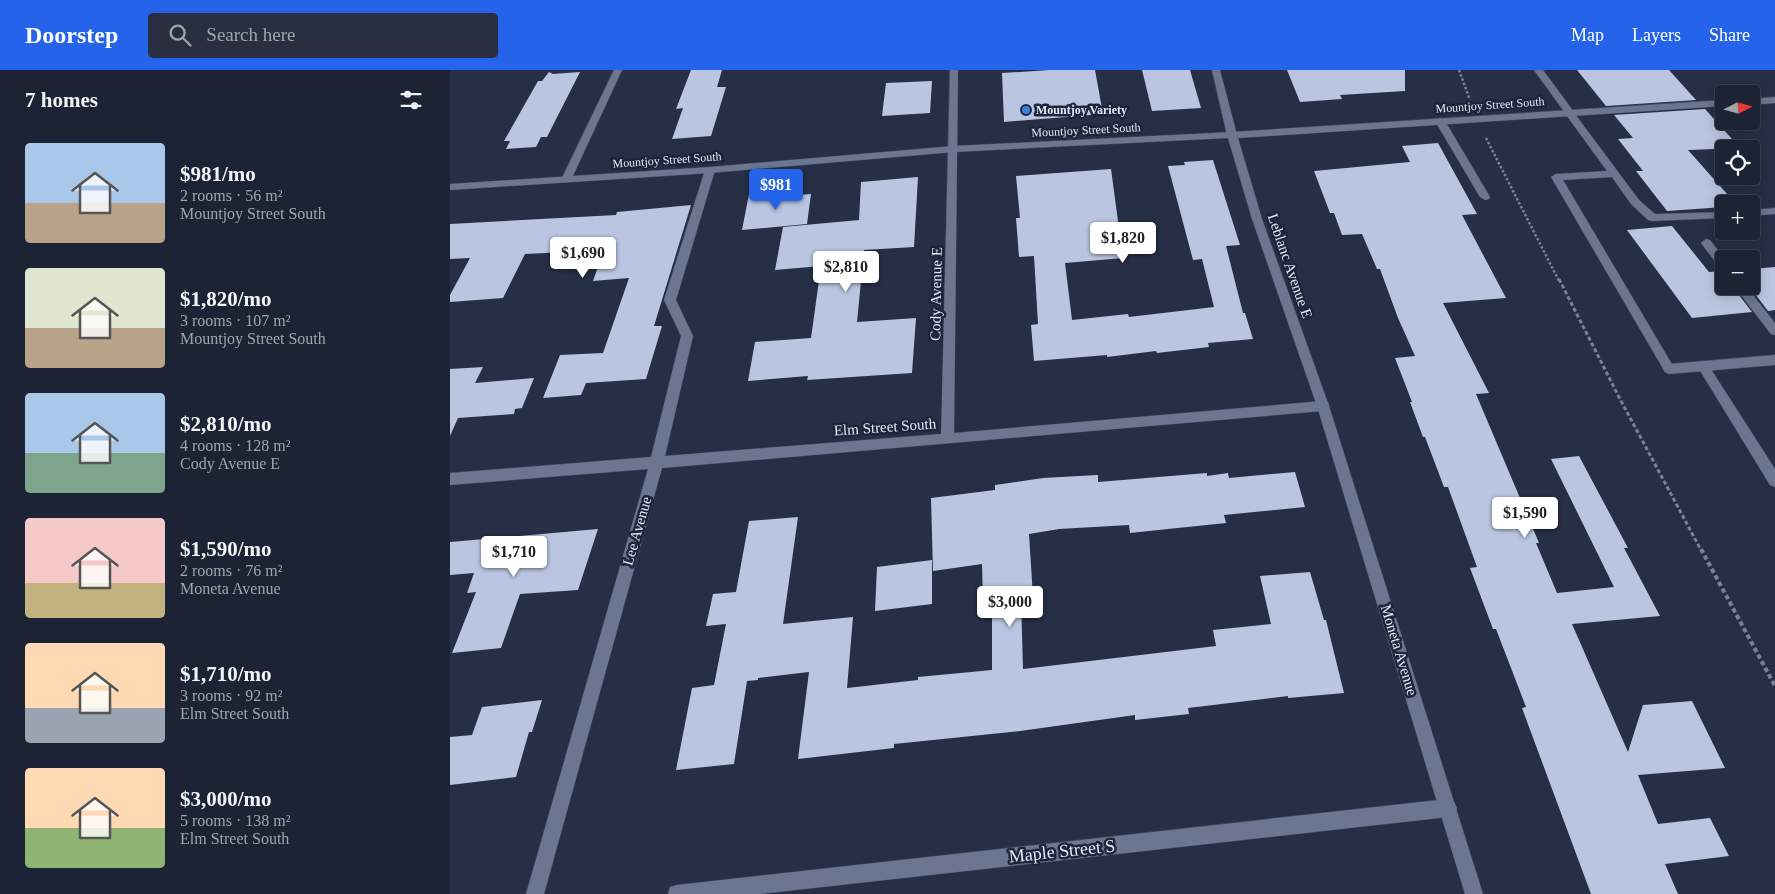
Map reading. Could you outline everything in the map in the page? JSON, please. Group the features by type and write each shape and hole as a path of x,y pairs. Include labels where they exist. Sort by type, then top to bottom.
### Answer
{"street":[{"path":"566,180 618,70"},
{"name":"Cody Avenue E","path":"948,439 954,70"},
{"name":"Leblanc Avenue E","path":"1216,70 1232,135 1257,219 1323,406"},
{"path":"1538,70 1635,202 1652,218 1715,215"},
{"path":"1760,101 1775,100"},
{"name":"Mountjoy Street South","path":"450,187 710,170 954,149 1232,135 1715,104"},
{"path":"1440,121 1485,197"},
{"name":"Lee Avenue","path":"535,894 657,461 688,336 670,300 710,170"},
{"path":"1614,174 1556,177 1669,369 1775,360"},
{"path":"1760,212 1775,211"},
{"path":"1706,243 1715,254"},
{"path":"1747,295 1775,331"},
{"path":"1703,366 1775,482"},
{"name":"Elm Street South","path":"450,479 948,439 1323,406"},
{"name":"Moneta Avenue","path":"1323,406 1474,894"},
{"name":"Maple Street S","path":"677,894 1448,808"}],"path":[{"path":"1460,70 1477,118 1620,399 1775,686"}],"building":[{"path":"691,70 722,70 717,87 726,87 711,136 672,139 683,108 676,109"},
{"path":"1095,70 1103,114 1004,122 1002,73"},
{"path":"1142,70 1190,70 1201,108 1152,111"},
{"path":"1287,70 1405,70 1405,91 1340,95 1342,99 1300,102"},
{"path":"1577,70 1669,70 1696,100 1606,106"},
{"path":"549,72 553,74 580,72 547,137 541,137 536,147 506,149 510,141 504,141 538,81 542,81"},
{"path":"932,81 930,113 882,116 886,83"},
{"path":"1705,109 1715,120 1715,130 1724,130 1733,140 1715,140 1715,149 1688,150 1715,180 1715,185 1719,185 1728,195 1715,195 1715,208 1667,211 1636,171 1643,171 1618,139 1633,138 1614,115"},
{"path":"1438,143 1477,214 1462,215 1506,298 1443,303 1489,393 1476,394 1539,543 1536,543 1557,593 1614,587 1551,459 1579,456 1628,548 1624,548 1660,616 1572,624 1628,752 1643,705 1692,701 1725,768 1638,775 1658,824 1710,818 1729,856 1665,864 1678,894 1591,894 1522,708 1526,707 1470,568 1477,567 1448,487 1444,487 1425,437 1423,437 1395,358 1415,356 1398,318 1380,269 1377,269 1362,234 1342,235 1334,213 1330,213 1314,171 1410,162 1402,146"},
{"path":"1213,160 1240,245 1226,246 1243,313 1245,313 1253,339 1208,343 1209,347 1157,353 1156,351 1107,357 1107,355 1034,361 1031,325 1038,324 1034,256 1019,257 1016,218 1020,218 1016,176 1111,169 1123,258 1065,263 1072,320 1128,314 1129,317 1214,307 1202,259 1193,260 1168,166 1185,165 1184,162"},
{"path":"918,177 914,247 864,250 857,322 916,318 912,373 807,380 808,376 748,381 755,342 811,338 821,266 775,270 783,227 859,220 861,182"},
{"path":"775,192 774,197 811,194 807,224 742,230 749,194"},
{"path":"691,205 654,326 662,326 646,379 586,383 581,395 543,398 560,355 603,353 629,278 593,281 604,250 525,254 503,298 450,302 450,295 470,258 450,259 450,224 616,215 617,212"},
{"path":"1672,226 1709,272 1715,272 1715,295 1739,295 1752,312 1692,318 1627,230"},
{"path":"1775,267 1775,310 1768,311 1756,295 1760,295 1760,268"},
{"path":"483,367 475,383 534,378 522,408 515,409 514,414 458,418 450,436 450,369"},
{"path":"1295,472 1305,507 1224,515 1226,523 1130,533 1129,525 1059,529 1029,534 1033,597 1021,598 1023,669 1216,646 1213,630 1271,624 1260,576 1310,572 1324,620 1326,620 1344,693 1288,698 1288,696 1188,708 1189,714 1135,720 1135,715 1020,731 894,744 894,748 798,759 809,672 747,681 734,764 676,770 692,688 714,685 726,624 706,626 713,594 736,592 749,521 798,517 783,624 853,617 847,688 918,680 918,677 992,670 992,601 983,602 982,564 933,571 931,498 995,490 995,485 1043,478 1098,475 1098,482 1207,473 1207,476 1228,473 1229,478"},
{"path":"598,529 578,590 520,594 501,648 452,653 476,592 467,593 474,573 450,575 450,542"},
{"path":"932,560 932,604 875,611 877,567"},
{"path":"542,700 532,732 529,732 516,777 450,785 450,737 472,735 482,707"}],"place":[{"name":"Mountjoy Variety","path":"1026,110"}]}
